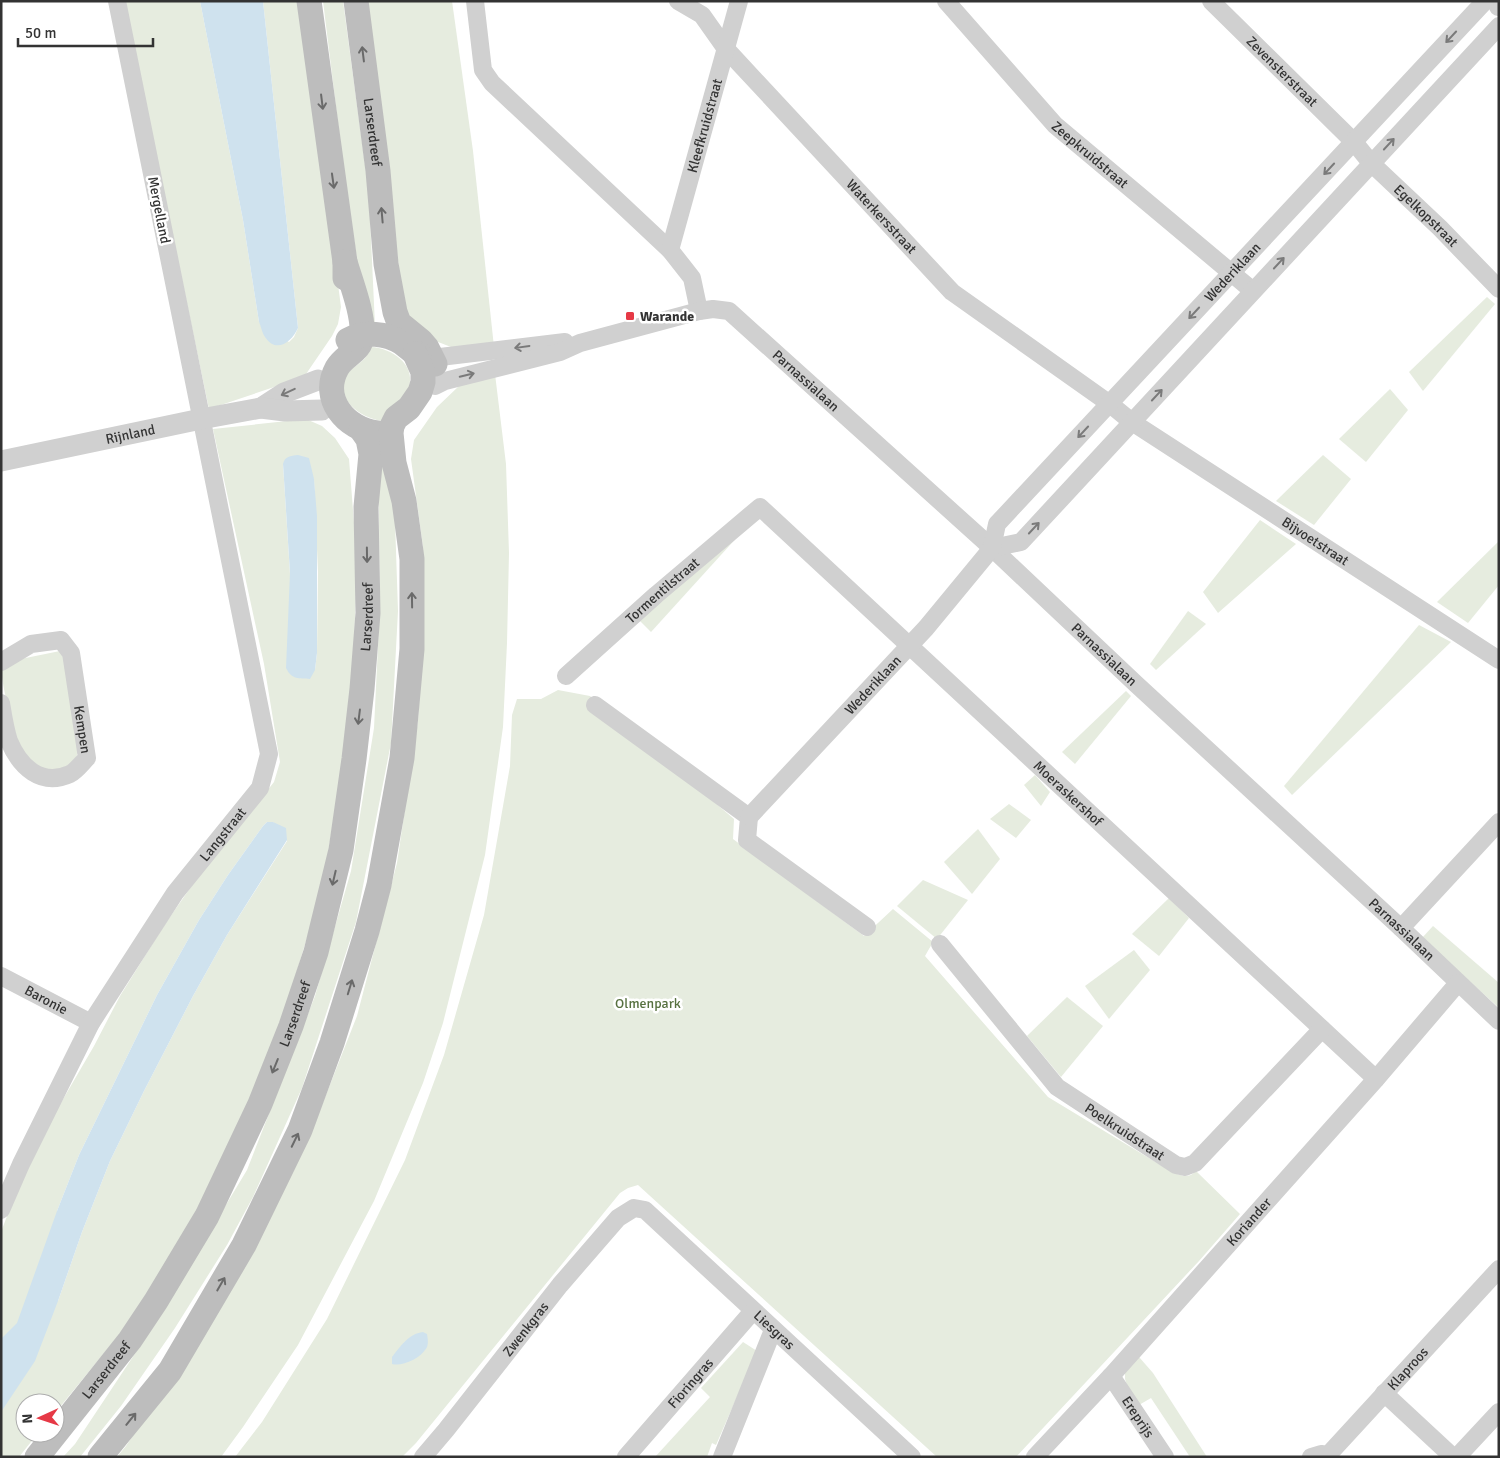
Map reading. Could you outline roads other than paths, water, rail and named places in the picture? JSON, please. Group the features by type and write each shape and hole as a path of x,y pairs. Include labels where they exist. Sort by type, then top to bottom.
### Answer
{"main road":[{"path":"309,1 345,262 348,333 354,337 356,351 343,360 334,374 333,398 341,421"},
{"name":"Larserdreef","path":"356,1 378,171 386,264 394,312 399,323 400,334 421,341 423,355"},
{"path":"400,334 354,337 334,349 323,363 318,380 318,395 341,421 376,433 398,431 423,415 429,406 436,386 436,370 423,355"},
{"path":"398,431 392,426 396,418 409,408 420,392 423,382 423,355"},
{"name":"Larserdreef","path":"37,1457 130,1340 156,1301 207,1216 260,1104 291,1026 319,943 341,850 362,689 368,613 366,506 371,454 368,440 341,421"},
{"path":"100,1457 170,1371 244,1245 300,1130 335,1034 367,931 379,885 402,758 412,649 412,559 404,501 394,463 398,431"}],"street":[{"name":"Mergelland","path":"117,1 201,419"},
{"path":"475,1 483,70 492,84 670,250 692,278 699,311"},
{"name":"Waterkersstraat","path":"678,1 702,15 726,49 952,292 1110,404 1132,422"},
{"name":"Kleefkruidstraat","path":"670,250 738,1"},
{"name":"Zeepkruidstraat","path":"946,1 1055,125 1253,291"},
{"name":"Zevensterstraat","path":"1210,1 1354,142"},
{"name":"Wederiklaan","path":"749,817 926,628 992,548 998,524 1354,142 1494,5"},
{"name":"Wederiklaan","path":"992,548 1021,542 1499,26"},
{"name":"Egelkopstraat","path":"1354,142 1371,163 1440,228 1499,289"},
{"name":"Parnassialaan","path":"436,386 446,380 560,352 580,343 699,311 713,308 728,311 992,548 1499,1021"},
{"name":"Parnassialaan","path":"423,355 440,357 557,342 580,343"},
{"name":"Rijnland","path":"260,408 284,393 318,380"},
{"name":"Rijnland","path":"1,461 260,408 341,421"},
{"name":"Langstraat","path":"1,1210 21,1164 91,1023 175,894 260,788 269,754 201,419"},
{"name":"Bijvoetstraat","path":"1132,422 1499,660"},
{"name":"Moeraskershof","path":"760,506 1376,1079"},
{"name":"Tormentilstraat","path":"566,676 656,595 760,506"},
{"name":"Kempen","path":"1,662 30,644 61,640 71,653 87,758 71,773 54,779 35,774 23,764 9,741 2,712"},
{"path":"595,704 749,817 747,840 867,927"},
{"path":"1401,928 1499,822"},
{"name":"Poelkruidstraat","path":"940,944 1057,1087 1176,1166 1185,1167 1195,1163 1322,1029"},
{"name":"Baronie","path":"1,976 91,1023"},
{"name":"Koriander","path":"1036,1457 1111,1376 1376,1079 1458,983"},
{"name":"Liesgras","path":"634,1208 645,1210 912,1457"},
{"name":"Zwenkgras","path":"423,1457 560,1285 618,1218 634,1208"},
{"name":"Klaproos","path":"1324,1456 1499,1269"},
{"name":"Fioringras","path":"626,1457 753,1311"},
{"path":"722,1457 774,1330"},
{"name":"Ereprijs","path":"1111,1376 1165,1457"},
{"path":"1384,1393 1453,1457"},
{"path":"1457,1457 1499,1412"}],"water":[{"path":"200,1 263,1 298,328 292,338 279,345 269,342 263,334 259,322 243,220"},
{"path":"298,455 309,458 314,479 317,516 317,653 315,670 310,679 293,676 286,668 290,573 283,464 290,456"},
{"path":"267,822 273,822 286,828 287,840 227,935 144,1091 110,1161 35,1361 1,1412 1,1339 17,1323 79,1155 157,995 199,920 228,875"},
{"path":"423,1332 427,1334 428,1343 423,1353 406,1363 392,1364 392,1357 405,1341 413,1335"}],"place":[{"name":"Warande","path":"630,316"}],"park label":[{"name":"Olmenpark","path":"648,1003"}]}
